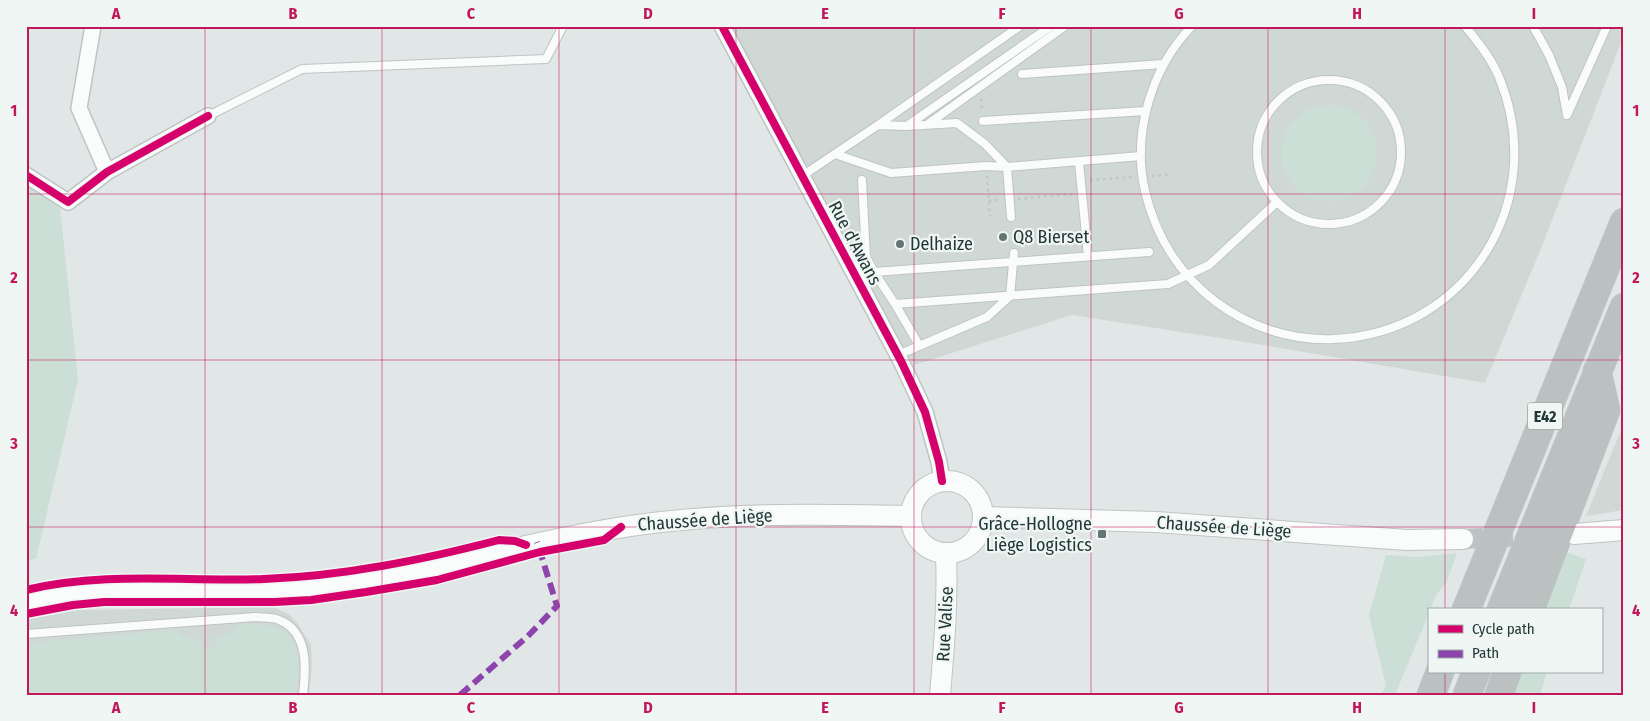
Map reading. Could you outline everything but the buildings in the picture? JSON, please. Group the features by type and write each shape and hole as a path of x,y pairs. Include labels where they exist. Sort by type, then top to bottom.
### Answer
{"highway":[{"name":"E42","path":"1467,608 1624,222"},
{"name":"E42","path":"1502,608 1624,307"},
{"path":"1531,608 1606,410 1597,370"},
{"path":"1467,695 1475,674"},
{"path":"1499,695 1506,674"}],"main road":[{"path":"942,481 954,481 966,486 976,494 982,505 984,517 982,529 968,547 958,552 946,554 932,550 920,542 913,530 910,516 913,504 920,493 930,485 942,481"},
{"name":"Chaussée de Liège","path":"26,602 69,595 125,590 258,591 342,584 430,569 537,542 626,526 698,519 842,514 910,516"},
{"name":"Chaussée de Liège","path":"984,517 1156,522 1407,540 1463,539"},
{"path":"1574,534 1624,530"},
{"name":"Rue Valise","path":"940,695 948,588 946,554"}],"street":[{"path":"93,26 79,108 108,172"},
{"name":"Rue d'Awans","path":"722,26 898,355 925,412 939,462 942,481"},
{"path":"26,175 68,202 108,172 208,116"}],"lane":[{"path":"208,116 302,69 546,59 563,26"},
{"path":"802,176 1020,26"},
{"path":"906,126 1051,26"},
{"path":"927,125 1065,26"},
{"path":"1192,26 1163,64 1146,111 1141,156 1142,176 1156,229 1186,275 1234,315 1261,327 1292,337 1323,339 1355,338 1386,330 1414,318 1441,301 1458,286 1484,255 1498,229 1508,199 1514,168 1514,137 1509,106 1501,83 1484,49 1465,26"},
{"path":"1533,26 1549,55 1562,87 1567,114 1607,26"},
{"path":"1022,74 1163,64"},
{"path":"1339,80 1361,87 1380,100 1394,119 1401,141 1401,164 1394,186 1380,204 1361,218 1337,225 1312,224 1289,214 1276,203 1270,197 1259,174 1256,150 1261,125 1274,104 1294,88 1316,81 1339,80"},
{"path":"983,121 1146,111"},
{"path":"878,124 906,126 957,122 985,144 1007,167 1011,217"},
{"path":"835,154 891,173 986,166 1007,167 1141,156"},
{"path":"1079,162 1088,256"},
{"path":"862,180 866,257 919,345"},
{"path":"895,304 1168,284 1209,265 1276,203"},
{"path":"874,272 1014,257 1088,256 1149,252"},
{"path":"898,355 987,316 1010,296 1014,257"},
{"path":"26,634 255,617 278,619 295,630 303,646 305,666 303,695"}],"shaded area":[{"path":"731,26 1624,26 1624,35 1542,246 1485,383 1072,315 914,365 785,131"},
{"path":"1624,423 1624,510 1586,516 1607,464"},
{"path":"274,607 290,615 311,645 312,666 309,695 26,695 26,620 77,610"}],"green space":[{"path":"1329,105 1347,109 1363,119 1373,135 1377,153 1373,171 1363,187 1347,197 1329,201 1311,197 1295,187 1285,171 1281,153 1285,135 1295,119 1311,109"},
{"path":"26,185 60,207 78,380 36,559 26,560"},
{"path":"1563,551 1586,559 1570,608 1542,608"},
{"path":"1457,553 1446,583 1436,595 1431,608 1428,608 1428,615 1395,695 1380,695 1386,686 1369,615 1386,555 1417,557"},
{"path":"255,624 270,626 282,631 295,646 298,656 296,695 26,695 26,643 176,630 187,638 200,639 201,648 215,647 216,638 231,633 237,625"},
{"path":"1518,674 1546,674 1540,695 1510,695"}],"tunnel":[{"path":"1463,539 1544,535"}],"marked path":[{"path":"460,695 528,636 557,606 537,542"}],"cycle path":[{"path":"722,26 901,361 925,412 939,462 942,481"},
{"path":"26,175 68,202 107,172 208,116"},
{"path":"26,614 73,605 104,602 275,602 311,600 366,592 437,580 540,552 604,540 621,527"},
{"path":"26,590 55,584 115,579 234,580 294,577 383,566 499,540 515,541 526,545"}],"place":[{"name":"Q8 Bierset","path":"1003,237"},
{"name":"Delhaize","path":"900,244"},
{"name":"Grâce-Hollogne Liège Logistics","path":"1102,534"}]}
